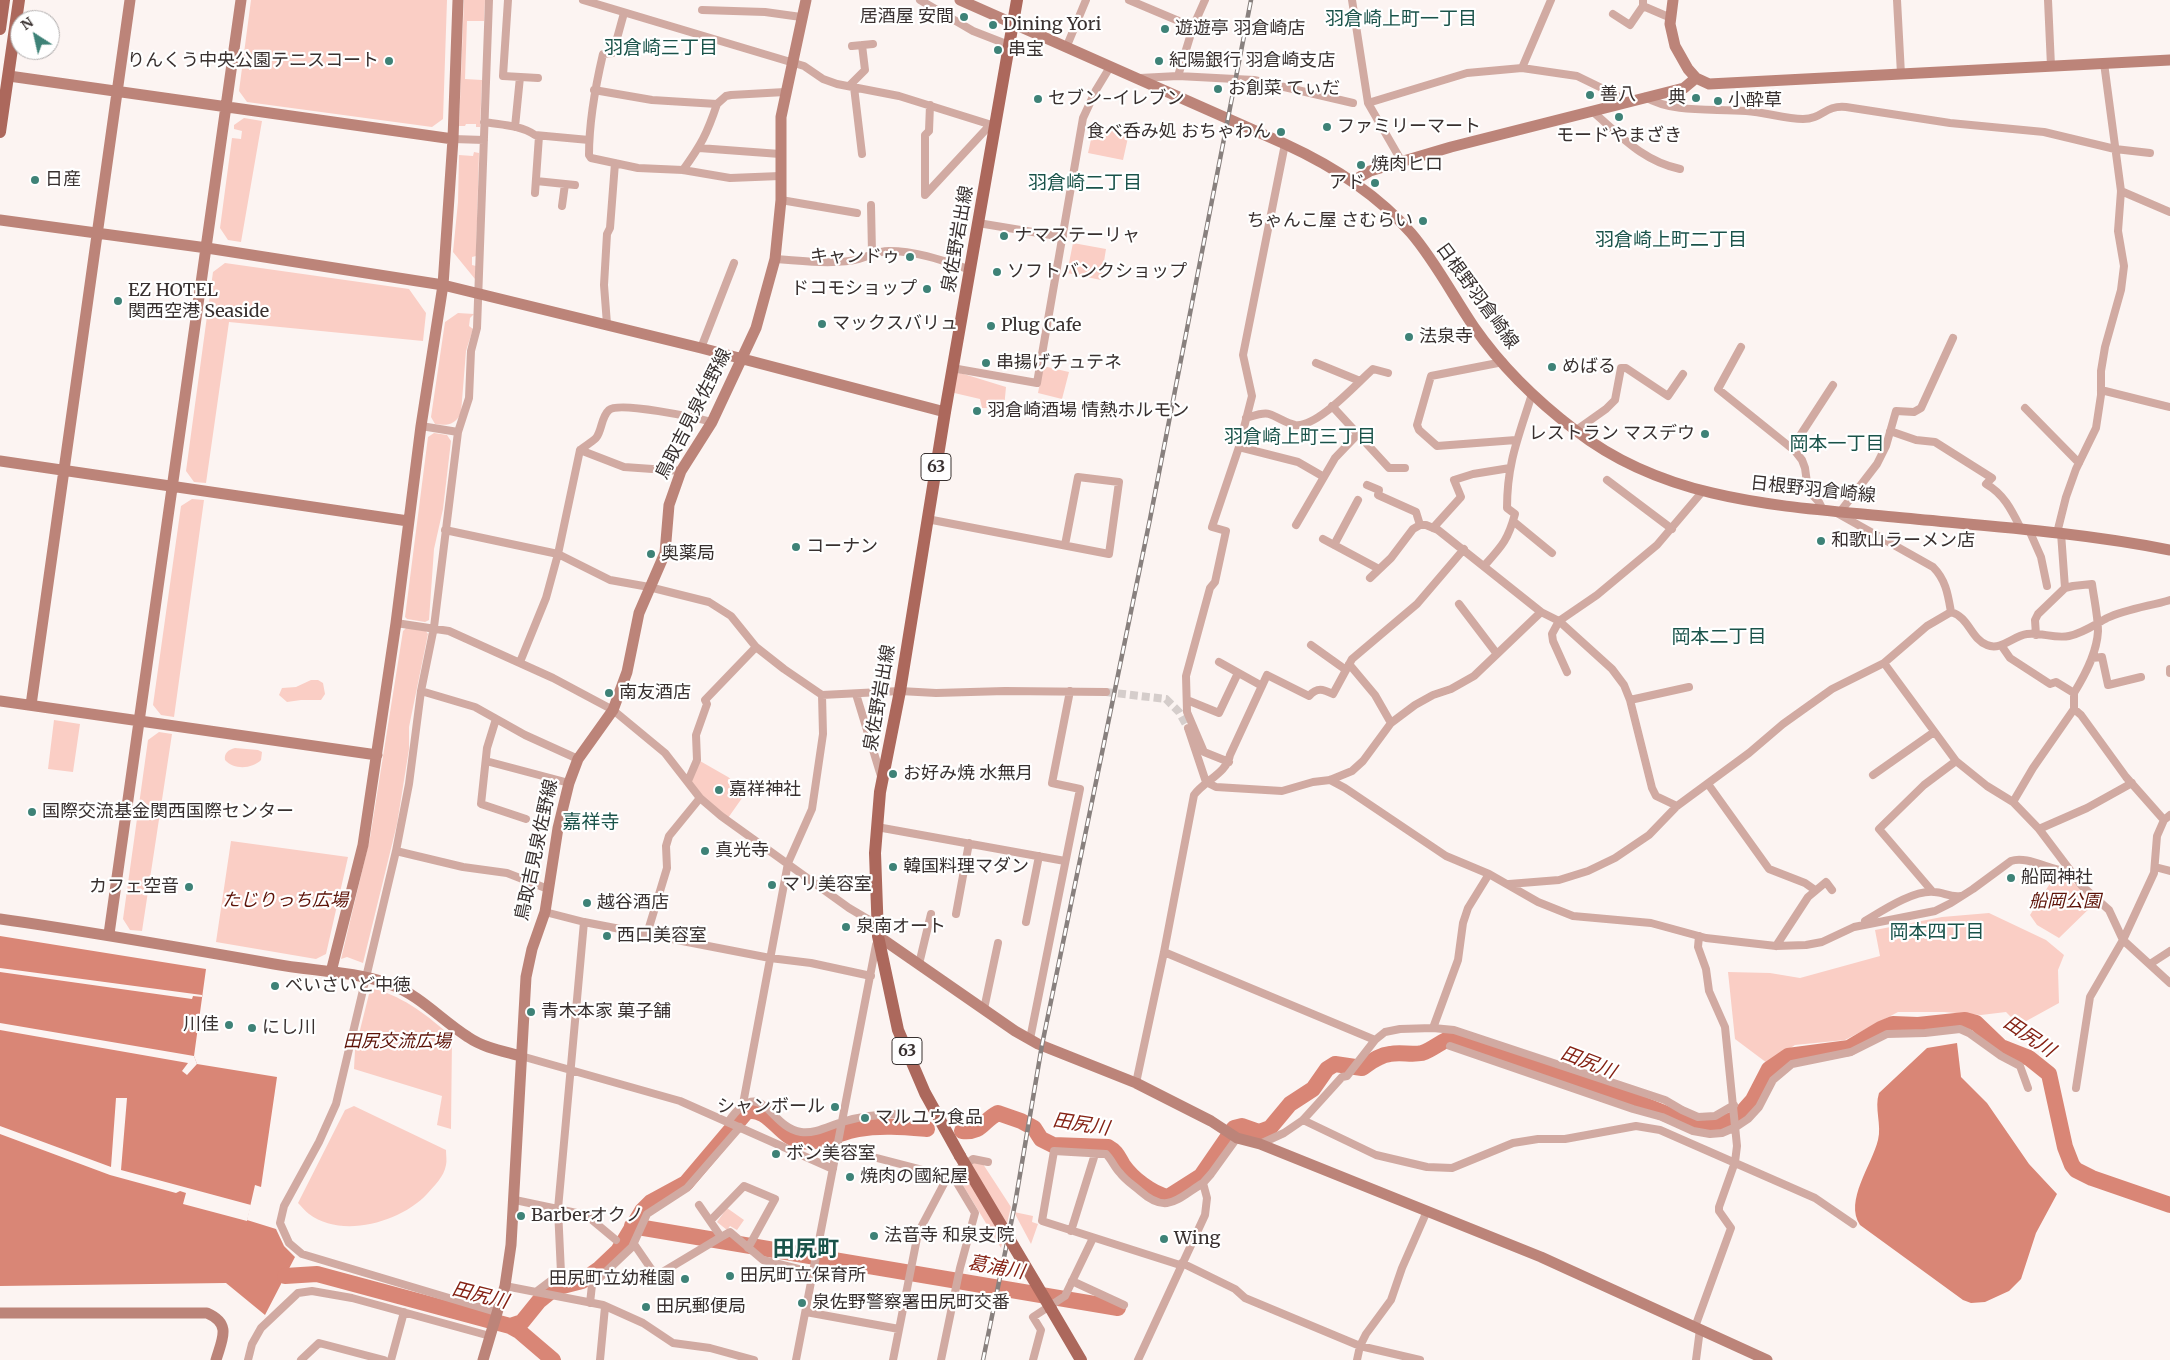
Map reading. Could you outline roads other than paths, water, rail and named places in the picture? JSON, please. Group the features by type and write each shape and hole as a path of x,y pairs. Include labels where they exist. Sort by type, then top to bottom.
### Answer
{"main road":[{"path":"0,29 4,0"},
{"path":"0,132 20,0"},
{"name":"泉佐野岩出線","path":"1017,0 993,125 971,270 952,368 900,690 883,781 875,853 877,930 898,1030 925,1093 960,1156 1081,1360"}],"street":[{"path":"31,706 130,0"},
{"path":"110,934 241,0"},
{"path":"331,972 363,845 396,623 421,426 443,285 453,139 458,0"},
{"path":"489,0 477,328 471,351 469,398 458,432 434,627 422,691 409,784 396,851 336,1104 319,1142 284,1206 280,1223 289,1242 302,1254 495,1314"},
{"path":"508,0 502,76 538,78"},
{"path":"583,0 791,64 804,66 823,79 930,105 993,125 925,195 926,136 930,131 930,105"},
{"name":"鳥取吉見泉佐野線","path":"483,1360 504,1286 512,1245 526,977 532,949 544,912 558,828 569,783 578,759 613,710 627,672 639,613 665,553 669,506 681,471 712,422 756,328 775,259 780,200 781,116 806,0"},
{"path":"920,0 973,31 1009,45"},
{"name":"日根野羽倉崎線","path":"960,0 1285,144 1310,156 1372,194 1411,234 1476,330 1532,394 1576,431 1638,468 1702,492 1761,504 2101,537 2170,550"},
{"path":"1066,48 1086,0"},
{"path":"1129,0 1193,27"},
{"path":"1178,76 1193,27 1205,0"},
{"path":"1352,0 1368,103 1402,162"},
{"path":"1522,68 1551,0"},
{"path":"1673,0 1670,18 1671,36 1675,46 1688,69 1696,78 1709,84 2170,60"},
{"path":"1897,0 1901,74"},
{"path":"2048,0 2051,66"},
{"path":"1612,14 1630,24 1643,3 1670,18"},
{"path":"702,10 765,12 801,17"},
{"path":"624,13 612,53 603,54 594,90 588,127 589,155 591,158 638,168 653,167 683,170 730,178 780,176"},
{"path":"852,46 873,44"},
{"path":"862,45 865,70 851,87 862,154"},
{"path":"2065,588 2059,533 2066,497 2079,463 2096,428 2101,390 2101,371 2105,348 2121,290 2124,266 2118,231 2120,191 2104,63"},
{"path":"952,368 1037,382 1083,118 1096,90 1110,67"},
{"path":"1368,103 1467,73 1522,68 1577,76 1616,95 1625,102"},
{"path":"9,76 453,139 484,140"},
{"path":"1136,78 1178,76 1254,80 1353,103"},
{"path":"515,127 520,77"},
{"path":"1353,181 1370,171 1402,162 1592,110 1684,88 1696,78"},
{"path":"594,90 652,100 716,104"},
{"path":"683,170 708,132 716,104 726,96 785,92"},
{"path":"1645,97 1660,105 1713,111 1745,111 1803,119 1816,118 1826,109 1836,106 1846,107 1950,123 2044,132 2115,149 2150,153"},
{"path":"1592,110 1632,148 1669,167 1680,169"},
{"path":"484,122 515,127 539,136 589,140"},
{"path":"535,193 539,136"},
{"path":"1229,762 1204,752 1187,712 1186,676 1210,588 1214,582 1226,531 1212,527 1239,447 1252,396 1243,355 1285,144"},
{"path":"699,148 780,154"},
{"path":"607,324 604,285 607,234 610,228 615,163"},
{"path":"536,181 575,185"},
{"path":"562,206 565,184"},
{"path":"2120,191 2170,212"},
{"path":"780,200 857,213"},
{"path":"871,205 872,253"},
{"path":"0,220 207,248 443,285 607,324 945,412"},
{"path":"978,223 1063,237"},
{"path":"775,259 812,262 859,259 872,253 888,251 926,256 971,270"},
{"path":"701,348 734,263"},
{"path":"1833,511 1877,464 1896,411 1914,412 1921,408 1953,338"},
{"path":"1741,347 1718,389 1792,448 1802,460 1808,490 1819,502 1933,567 1940,574 1946,585 1951,612"},
{"path":"1503,362 1431,376 1417,425 1437,446 1516,440"},
{"path":"1316,363 1360,381"},
{"path":"1576,431 1615,400 1621,368 1626,368 1668,396 1683,374"},
{"path":"1246,418 1268,413 1293,425 1312,422 1373,369 1388,372"},
{"path":"1792,448 1833,385"},
{"path":"2101,390 2170,407"},
{"path":"1484,566 1506,541 1515,514 1507,508 1510,468 1516,440 1532,394"},
{"path":"1332,406 1389,468 1405,468"},
{"path":"520,662 546,598 558,554 580,450 597,437 607,411 613,408 683,414 712,422"},
{"path":"2025,408 2079,463"},
{"path":"421,426 458,432"},
{"path":"1890,431 1916,440 1935,442 1992,478 1986,484 2001,496 2041,557 2046,586"},
{"path":"1296,525 1335,458 1358,434"},
{"path":"1239,447 1298,462 1324,477"},
{"path":"580,450 624,467 681,471"},
{"path":"0,461 408,521"},
{"path":"1433,528 1462,497 1454,480 1473,474 1510,468"},
{"path":"927,519 1109,554 1119,482 1078,478 1065,545"},
{"path":"1607,480 1672,529"},
{"path":"1367,485 1379,490 1378,495 1416,512 1420,525"},
{"path":"1567,672 1553,641 1552,634 1559,621 1597,595 1657,545 1702,492"},
{"path":"1334,546 1358,500"},
{"path":"1513,520 1552,553"},
{"path":"1370,578 1391,558 1413,529 1420,525 1433,528 1464,549 1541,612 1559,621 1612,668 1624,686 1630,700 1652,788 1656,796 1677,806"},
{"path":"445,530 558,554 610,580 649,587 709,602 731,616 756,647 822,695 900,690 936,693 1005,691 1106,692"},
{"path":"1323,539 1379,569"},
{"path":"1136,1083 1164,952 1194,795 1229,762 1230,755 1267,675 1309,696 1314,690 1321,689 1333,694 1352,659 1417,604 1464,549"},
{"path":"2013,802 2033,768 2074,709 2074,693 2092,658 2098,632 2092,584 2065,588 2038,614 2035,620 2036,635"},
{"path":"1509,884 1559,880 1588,871 1615,858 1649,835 1677,806 1784,724 1832,689 1884,663 1927,626 1951,612 1960,615 1980,640 1987,645 2001,645 2028,634 2067,637 2088,630 2108,618 2170,600"},
{"path":"1459,604 1497,654"},
{"path":"1188,728 1206,782 1216,787 1282,791 1313,782 1330,780 1352,771 1391,723 1427,699 1451,689 1474,676 1541,612"},
{"path":"396,623 434,627 449,631 520,662 613,710 665,753 700,798 721,816 788,862 919,964 1030,1039 1136,1083 1235,1136 1260,1144 1540,1257 1767,1360"},
{"path":"1311,645 1348,667 1375,695 1391,723"},
{"path":"2001,645 2010,658 2050,684 2056,682 2074,693"},
{"path":"688,781 697,760 696,735 707,704 705,700 756,647"},
{"path":"2092,658 2102,657 2108,685 2141,678"},
{"path":"1219,662 1262,686"},
{"path":"1884,663 1956,761 1987,786 2013,802 2039,829 2082,886 2109,910 2123,940 2170,983"},
{"path":"1187,700 1218,713 1238,672"},
{"path":"1630,700 1688,687"},
{"path":"422,691 474,707 525,735 578,759"},
{"path":"1030,1039 1080,789 1052,784 1070,691"},
{"path":"856,694 883,781"},
{"path":"728,1122 742,1104 788,862 812,809 823,734 822,695"},
{"path":"0,701 377,754"},
{"path":"2074,709 2081,715 2132,783 2167,818 2157,836 2154,873 2123,940 2090,997 2076,1088"},
{"path":"496,719 487,748 481,804 526,819"},
{"path":"1873,775 1934,732"},
{"path":"486,761 569,783"},
{"path":"1932,891 1879,829 1924,785 1956,761"},
{"path":"1330,780 1345,788 1446,856 1489,874 1538,902 1573,916 1651,923 1699,936 1776,946 1806,945 1822,942 1897,903 1932,891 1955,897 1964,896"},
{"path":"2039,829 2087,808 2132,783"},
{"path":"1708,784 1769,870 1805,883 1815,890"},
{"path":"647,934 667,868 666,846 669,836 700,798"},
{"path":"877,827 1065,861"},
{"path":"956,914 969,844"},
{"path":"396,851 463,867 507,873 548,889"},
{"path":"1026,922 1039,856"},
{"path":"1854,927 1935,911 1964,896 2017,858 2025,859 2057,871 2070,872"},
{"path":"2155,867 2170,871"},
{"path":"1433,1028 1458,960 1463,923 1468,908 1489,874"},
{"path":"1776,946 1808,896 1826,882 1832,890"},
{"path":"544,912 584,922 770,958 811,963 871,976"},
{"path":"919,964 931,914"},
{"path":"0,919 110,934 279,965 366,977 407,992 424,1002 470,1039 489,1047 680,1101 832,1170"},
{"path":"536,1292 561,1273 558,1209 584,922"},
{"path":"796,1360 871,976 877,930"},
{"path":"1696,1360 1698,1328 1731,1228 1720,1212 1719,1207 1735,1162 1737,1146 1725,1026 1709,991 1706,969 1698,947 1699,936"},
{"path":"984,1009 998,943"},
{"path":"2150,964 2170,951"},
{"path":"1164,952 1375,1040"},
{"path":"1260,1144 1284,1133 1303,1120 1342,1077 1347,1076 1375,1040 1385,1032 1400,1029 1433,1028 1454,1030 1652,1095 1706,1118 1715,1116 1734,1105"},
{"path":"1450,1046 1632,1109 1662,1117 1693,1131 1710,1134 1736,1127 1748,1119 1759,1107 1773,1080 1792,1064 1851,1052 1887,1034 1924,1033 1960,1029 2020,1066 2028,1088"},
{"path":"742,1104 753,1101 760,1104 799,1132 815,1132 843,1122 876,1114 899,1114"},
{"path":"1303,1120 1376,1155 1427,1167 1452,1168 1513,1143 1538,1139 1565,1140 1636,1126 1665,1132 1815,1198 1853,1224"},
{"path":"590,1303 592,1285 634,1244 646,1214 687,1188 740,1127"},
{"path":"1235,1136 1211,1174 1203,1183 1167,1204 1159,1204 1150,1200 1122,1176 1106,1154 1054,1151 1042,1221 1181,1264 1235,1289 1245,1298 1360,1346 1420,1360"},
{"path":"1071,1231 1096,1154"},
{"path":"873,1157 947,1178 954,1178 975,1213 960,1268 941,1360"},
{"path":"893,1360 918,1233 947,1178 973,1159 988,1162"},
{"path":"1138,1360 1205,1215 1207,1198 1203,1183"},
{"path":"710,1221 744,1186 775,1199 748,1248"},
{"path":"515,1200 586,1215 616,1240"},
{"path":"699,1205 721,1237"},
{"path":"1357,1360 1360,1346 1391,1300 1402,1268 1427,1211"},
{"path":"634,1244 656,1276 730,1232 763,1260 814,1273"},
{"path":"1033,1360 1042,1330 1033,1317 1065,1296 1093,1238"},
{"path":"1072,1281 1124,1305"},
{"path":"504,1286 605,1307 643,1323 673,1342 710,1348 754,1360"},
{"path":"248,1360 252,1344 261,1328 298,1293 312,1291 491,1332"},
{"path":"600,1360 605,1307"},
{"path":"0,1312 207,1313 216,1317 224,1331 216,1360"},
{"path":"391,1360 404,1312"},
{"path":"806,1312 899,1329"},
{"path":"301,1360 319,1343 384,1360"},
{"path":"343,1360 346,1351"}],"waterway":[{"name":"田尻川","path":"962,1131 974,1130 998,1113 1034,1128 1041,1139 1053,1145 1108,1147 1137,1180 1155,1193 1168,1197 1201,1176 1234,1128 1242,1126 1259,1132 1270,1128 1290,1104 1313,1089 1327,1069 1335,1064 1362,1068 1382,1056 1394,1053 1422,1053 1454,1037 1582,1080 1696,1126 1713,1127 1737,1118 1753,1100 1769,1069 1788,1056 1849,1048 1893,1024 1918,1025 1965,1020 1976,1023 2001,1047 2029,1058 2049,1074 2065,1147 2076,1170 2092,1178 2170,1205"},
{"name":"田尻川","path":"285,1276 317,1274 510,1326 522,1322 539,1301 555,1288 582,1281 599,1269 618,1251 642,1211 651,1202 686,1183 747,1111 755,1111 762,1114 787,1135 802,1141 816,1141 851,1130 875,1127 927,1129"},
{"name":"葛浦川","path":"632,1226 1118,1308"},
{"path":"510,1326 519,1331 553,1360"}],"tunnel":[{"path":"1106,692 1166,699 1179,712 1188,728"}],"railway":[{"path":"983,1360 1015,1204 1042,1045 1150,519 1251,0"}],"place":[{"name":"居酒屋 安間","path":"964,17"},
{"name":"Dining Yori","path":"993,25"},
{"name":"遊遊亭 羽倉崎店","path":"1165,29"},
{"name":"串宝","path":"998,50"},
{"name":"りんくう中央公園テニスコート","path":"389,61"},
{"name":"紀陽銀行 羽倉崎支店","path":"1159,61"},
{"name":"お創菜 てぃだ","path":"1218,89"},
{"name":"善八","path":"1590,95"},
{"name":"典","path":"1696,98"},
{"name":"セブン-イレブン","path":"1038,99"},
{"name":"小酔草","path":"1718,101"},
{"name":"モードやまざき","path":"1619,117"},
{"name":"ファミリーマート","path":"1327,127"},
{"name":"食べ呑み処 おちゃわん","path":"1281,132"},
{"name":"焼肉ヒロ","path":"1361,165"},
{"name":"日産","path":"35,180"},
{"name":"アド","path":"1375,183"},
{"name":"ちゃんこ屋 さむらい","path":"1423,221"},
{"name":"ナマステーリャ","path":"1004,236"},
{"name":"キャンドゥ","path":"910,257"},
{"name":"ソフトバンクショップ","path":"997,272"},
{"name":"ドコモショップ","path":"927,289"},
{"name":"EZ HOTEL 関西空港 Seaside","path":"118,301"},
{"name":"マックスバリュ","path":"822,324"},
{"name":"Plug Cafe","path":"991,326"},
{"name":"法泉寺","path":"1409,337"},
{"name":"串揚げチュテネ","path":"986,363"},
{"name":"めばる","path":"1552,367"},
{"name":"羽倉崎酒場 情熱ホルモン","path":"977,411"},
{"name":"レストラン マスデウ","path":"1705,434"},
{"name":"和歌山ラーメン店","path":"1821,541"},
{"name":"コーナン","path":"796,547"},
{"name":"奥薬局","path":"651,554"},
{"name":"南友酒店","path":"609,693"},
{"name":"お好み焼 水無月","path":"893,774"},
{"name":"嘉祥神社","path":"719,790"},
{"name":"国際交流基金関西国際センター","path":"32,812"},
{"name":"真光寺","path":"705,851"},
{"name":"韓国料理マダン","path":"893,867"},
{"name":"船岡神社","path":"2011,878"},
{"name":"マリ美容室","path":"772,885"},
{"name":"カフェ空音","path":"189,887"},
{"name":"越谷酒店","path":"587,903"},
{"name":"泉南オート","path":"846,927"},
{"name":"西口美容室","path":"607,936"},
{"name":"べいさいど中徳","path":"275,986"},
{"name":"青木本家 菓子舗","path":"531,1012"},
{"name":"川佳","path":"229,1025"},
{"name":"にし川","path":"252,1028"},
{"name":"シャンボール","path":"835,1107"},
{"name":"マルユウ食品","path":"865,1118"},
{"name":"ボン美容室","path":"776,1154"},
{"name":"焼肉の國紀屋","path":"850,1177"},
{"name":"Barberオクノ","path":"521,1216"},
{"name":"法音寺 和泉支院","path":"874,1236"},
{"name":"Wing","path":"1164,1239"},
{"name":"田尻町立保育所","path":"730,1276"},
{"name":"田尻町立幼稚園","path":"685,1279"},
{"name":"泉佐野警察署田尻町交番","path":"802,1303"},
{"name":"田尻郵便局","path":"646,1307"}],"district":[{"name":"羽倉崎上町一丁目","path":"1401,20"},
{"name":"羽倉崎三丁目","path":"661,49"},
{"name":"羽倉崎二丁目","path":"1085,184"},
{"name":"羽倉崎上町二丁目","path":"1671,241"},
{"name":"羽倉崎上町三丁目","path":"1300,438"},
{"name":"岡本一丁目","path":"1837,445"},
{"name":"岡本二丁目","path":"1719,638"},
{"name":"嘉祥寺","path":"591,823"},
{"name":"岡本四丁目","path":"1937,933"},
{"name":"田尻町","path":"806,1250"}],"park label":[{"name":"たじりっち広場","path":"285,901"},
{"name":"船岡公園","path":"2065,902"},
{"name":"田尻交流広場","path":"397,1042"}]}
